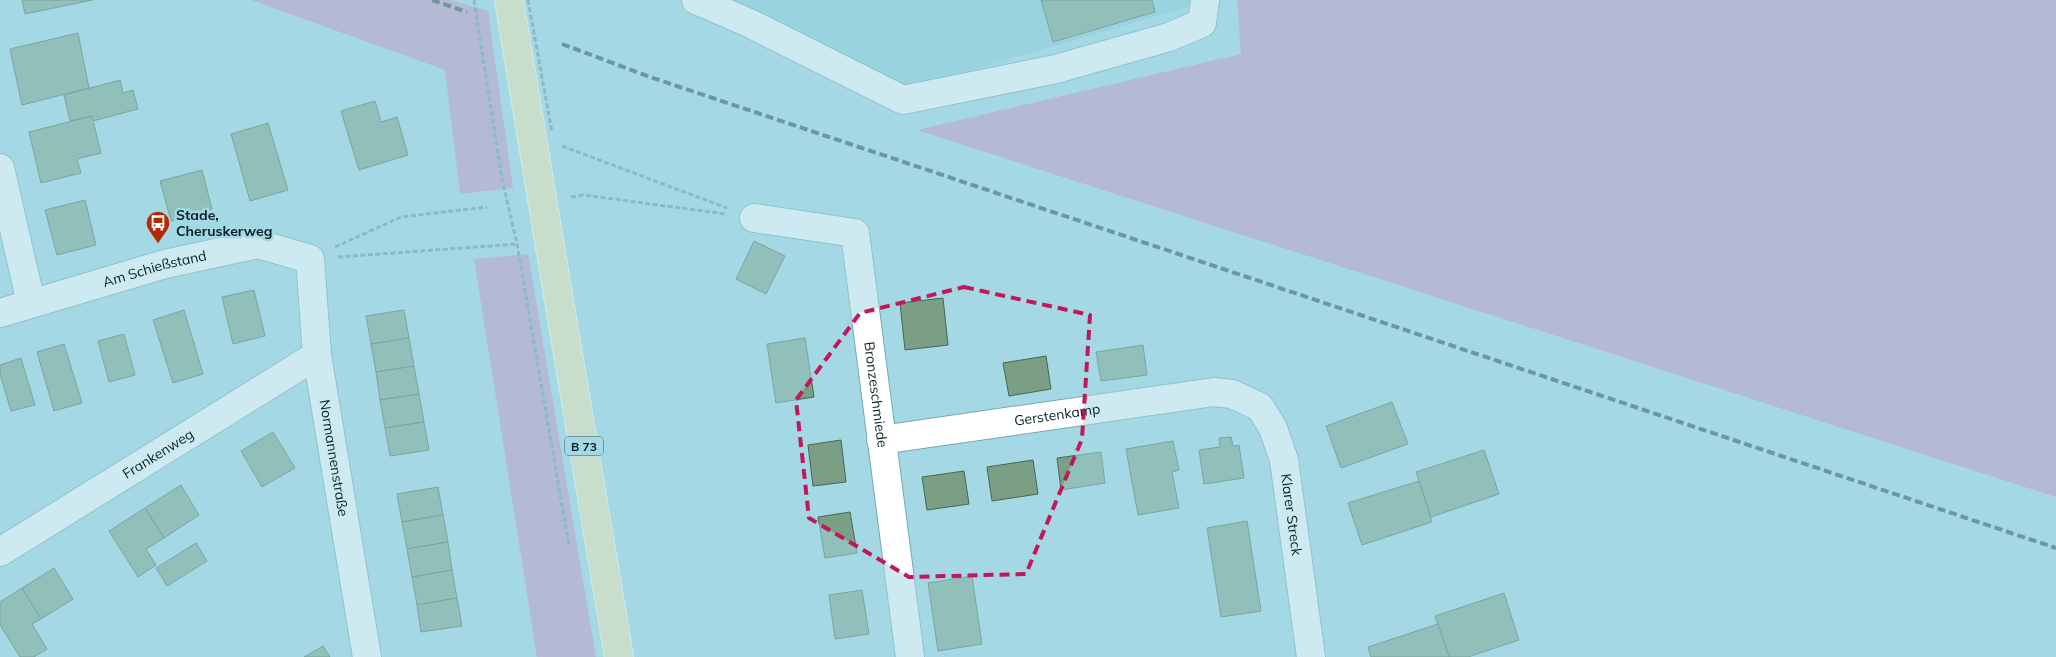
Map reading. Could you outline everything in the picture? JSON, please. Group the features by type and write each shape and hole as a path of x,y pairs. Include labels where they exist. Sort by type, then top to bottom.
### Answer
{"main road":[{"name":"B 73","path":"509,0 544,149 548,236 619,657"}],"street":[{"path":"696,0 749,23 903,100 1056,69 1169,37 1202,23 1205,0"},
{"path":"0,168 31,303"},
{"name":"Bronzeschmiede","path":"754,218 855,233 910,657"},
{"name":"Am Schießstand","path":"0,313 165,264 258,244 310,259"},
{"name":"Normannenstraße","path":"310,259 317,355 367,657"},
{"name":"Frankenweg","path":"0,552 317,355"},
{"name":"Gerstenkamp","path":"881,440 1214,392 1232,394"},
{"name":"Klarer Streck","path":"1232,394 1260,407 1273,428 1284,460 1311,657"}],"path":[{"path":"474,0 502,179 517,244 569,549"},
{"path":"528,0 552,133"},
{"path":"544,149 754,218"},
{"path":"568,197 583,195 754,218"},
{"path":"310,259 401,217 487,207"},
{"path":"310,259 517,244"}],"highlighted area":[{"path":"964,287 1090,315 1082,439 1026,574 909,577 809,518 796,400 860,313"}],"shaded area":[{"path":"251,0 451,0 488,11 513,188 460,194 445,70"},
{"path":"722,0 1194,0 1195,5 907,89"},
{"path":"1237,0 2056,0 2056,497 917,130 1241,54"},
{"path":"528,254 596,657 537,657 474,259"}],"building":[{"path":"22,0 93,0 25,14"},
{"path":"1041,0 1152,0 1155,12 1053,42"},
{"path":"78,33 89,88 22,105 10,49"},
{"path":"120,80 123,93 133,90 138,109 93,121 92,116 70,121 64,95"},
{"path":"375,101 381,122 397,117 408,155 359,170 341,111"},
{"path":"92,116 101,153 77,159 81,173 41,183 29,132"},
{"path":"268,123 288,190 250,201 231,134"},
{"path":"202,170 212,209 171,221 160,181"},
{"path":"85,200 96,245 57,255 45,210"},
{"path":"754,241 785,256 766,294 736,279"},
{"path":"254,290 265,336 233,344 222,297"},
{"path":"943,298 948,345 905,350 900,303"},
{"path":"184,310 203,374 173,383 153,320"},
{"path":"404,310 409,338 371,344 366,316"},
{"path":"124,334 135,375 109,382 98,341"},
{"path":"409,338 414,366 376,372 371,344"},
{"path":"805,338 814,397 776,403 767,344"},
{"path":"64,344 82,403 54,411 37,352"},
{"path":"1143,345 1147,375 1101,381 1096,352"},
{"path":"1046,356 1051,389 1009,396 1003,363"},
{"path":"21,358 35,405 11,411 0,374 0,365"},
{"path":"414,366 419,394 380,400 376,372"},
{"path":"419,394 424,422 385,428 380,400"},
{"path":"1392,402 1408,444 1341,468 1326,426"},
{"path":"424,422 429,450 390,456 385,428"},
{"path":"273,432 295,468 262,487 241,451"},
{"path":"1231,437 1233,446 1239,445 1244,478 1204,484 1199,450 1220,447 1219,438"},
{"path":"841,440 846,482 813,486 808,445"},
{"path":"1173,441 1179,470 1172,472 1179,508 1138,515 1126,449"},
{"path":"1484,450 1499,494 1431,517 1416,472"},
{"path":"1101,452 1105,483 1061,490 1057,458"},
{"path":"1033,460 1038,494 992,501 987,467"},
{"path":"964,471 969,504 927,510 922,477"},
{"path":"1419,481 1432,522 1362,545 1348,503"},
{"path":"181,485 199,515 164,538 145,508"},
{"path":"438,487 443,515 402,522 397,494"},
{"path":"145,508 164,538 146,549 156,565 138,577 109,531"},
{"path":"850,512 857,553 825,558 818,517"},
{"path":"443,515 448,542 407,549 402,522"},
{"path":"1247,521 1261,611 1221,617 1207,528"},
{"path":"448,542 452,570 412,577 407,549"},
{"path":"196,543 207,561 167,586 156,568"},
{"path":"54,568 73,599 41,619 22,588"},
{"path":"452,570 457,598 417,605 412,577"},
{"path":"972,576 982,644 938,651 928,583"},
{"path":"22,588 41,619 32,624 47,649 34,657 20,657 0,625 0,602"},
{"path":"862,590 869,634 835,639 829,595"},
{"path":"1504,593 1519,640 1468,657 1449,657 1435,616"},
{"path":"457,598 462,626 421,632 417,605"},
{"path":"1438,624 1449,657 1371,657 1368,647"},
{"path":"323,646 330,657 304,657"}],"railway":[{"path":"432,0 467,12"},
{"path":"562,44 650,77 2056,548"}],"place":[{"name":"Stade, Cheruskerweg","path":"158,244"}]}
